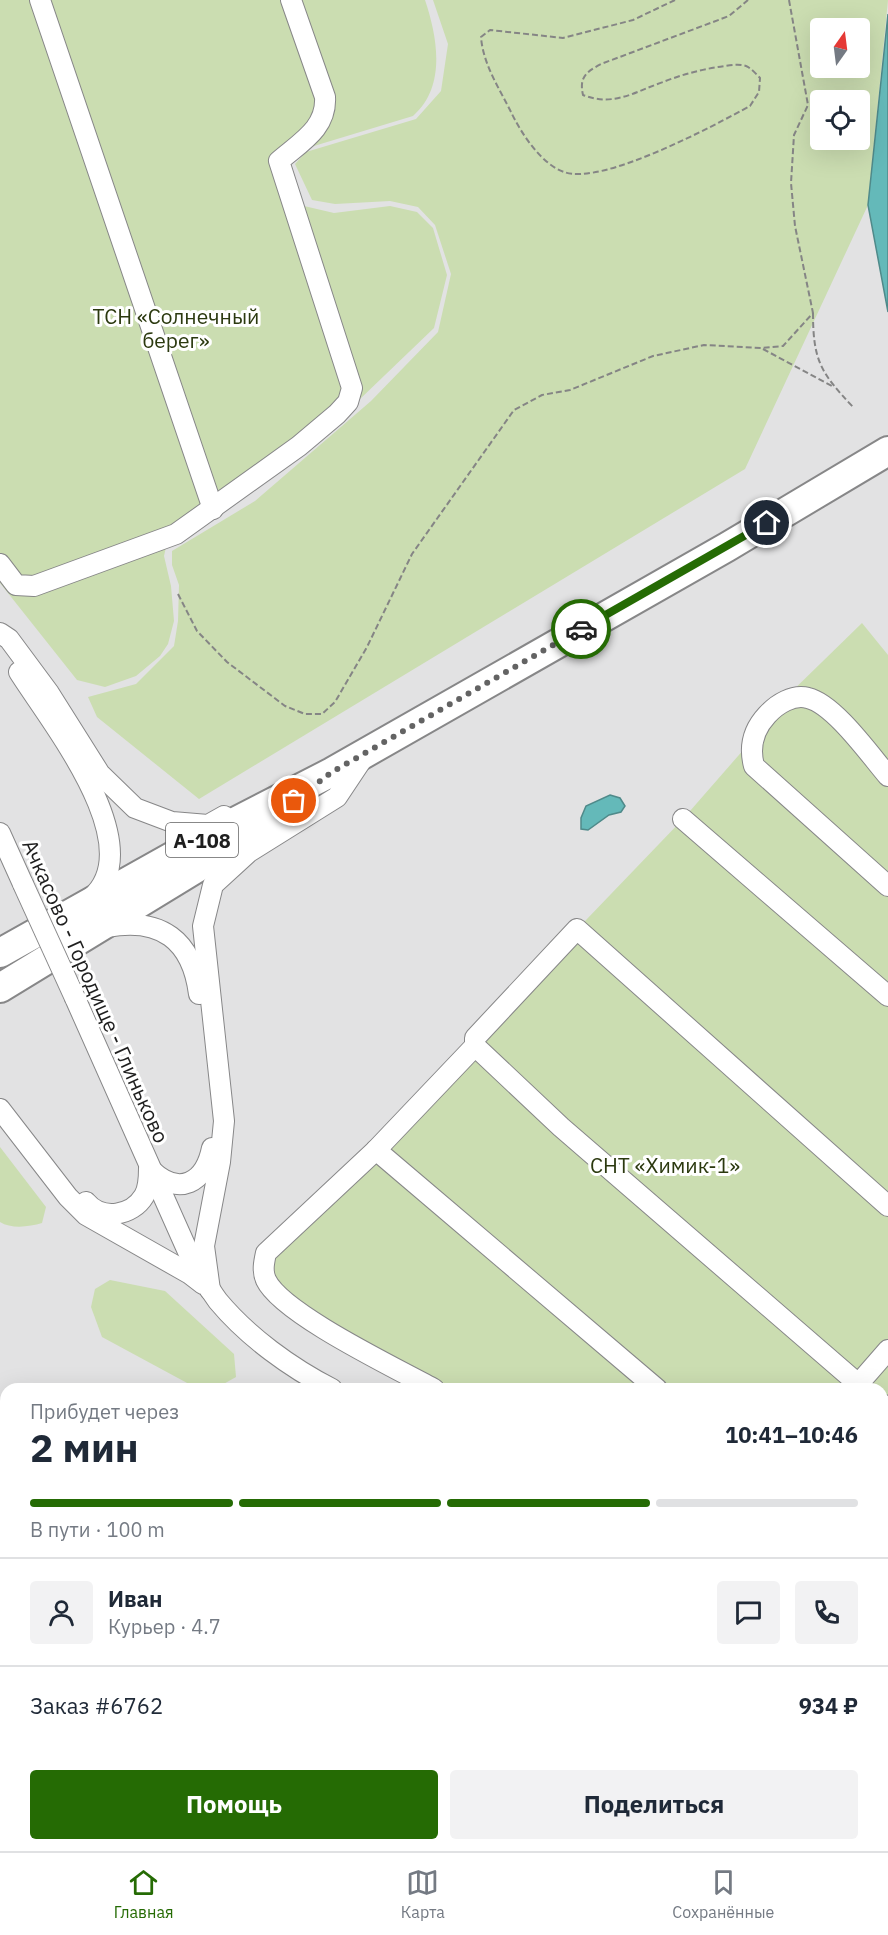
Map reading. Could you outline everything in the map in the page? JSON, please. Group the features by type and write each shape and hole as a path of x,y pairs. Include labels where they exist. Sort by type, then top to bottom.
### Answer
{"highway":[{"name":"А-108","path":"5,949 225,827 332,772 727,547 888,451"},
{"name":"А-108","path":"12,981 237,844 332,772"}],"street":[{"path":"40,0 213,509"},
{"path":"0,564 16,585 34,586 176,534 299,446 348,402 352,388 279,161 318,128 325,107 325,97 291,0"},
{"path":"0,633 9,639 49,693 100,774 135,808 172,822 208,825 327,759 368,751"},
{"path":"0,646 89,782 108,832 110,852 107,877 94,895 73,912"},
{"path":"888,776 828,709 808,698 782,701 763,719 753,740 751,753 754,766 888,886"},
{"path":"210,1290 204,1246 220,1162 224,1121 203,926 207,903 213,885 249,852 337,797 368,751"},
{"path":"683,819 888,996"},
{"name":"Ачкасово - Городище - Глиньково","path":"0,833 149,1168 189,1254 210,1290"},
{"path":"97,928 124,924 157,930 177,941 190,956 196,974 215,1123 209,1162 198,1178 180,1184 163,1181 149,1168"},
{"path":"423,1383 318,1325 283,1299 266,1281 263,1266 266,1253 376,1150 475,1046 475,1038 577,929 888,1206"},
{"path":"0,995 12,981"},
{"path":"475,1046 561,1127 854,1383"},
{"path":"0,1092 89,1206 111,1214 123,1213 138,1203 148,1186 149,1168"},
{"path":"0,1109 68,1197 86,1215 190,1274 210,1290 231,1315 260,1340 303,1374 320,1383"},
{"path":"376,1150 650,1383"},
{"path":"862,1383 888,1350"}],"path":[{"path":"675,0 633,20 563,38 490,30 481,37 482,54 514,118 542,158 565,172 587,174 654,154 750,105 759,92 760,78 748,67 737,65 697,70 633,96 609,101 598,101 583,95 580,83 585,73 601,64 729,16 748,0"},
{"path":"789,0 808,105 794,135 791,183 795,226 813,313 813,344 820,366 853,407"},
{"path":"178,594 197,631 227,662 285,706 305,714 322,714 335,702 367,647 396,592 412,554 514,410 542,395 570,390 653,356 704,345 761,348 783,346 813,313"},
{"path":"761,348 835,387"}],"green space":[{"name":"ТСН «Солнечный берег»","path":"0,0 425,0 436,46 435,77 431,91 424,104 413,116 314,146 295,154 291,164 304,206 334,213 390,206 417,212 433,228 447,275 434,328 310,447 248,495 166,547 164,556 171,586 174,621 168,644 160,656 136,676 105,687 77,680 0,583"},
{"path":"433,0 888,0 868,205 745,469 199,799 97,717 88,697 136,684 174,646 178,621 179,585 172,565 172,551 255,501 371,401 438,332 451,274 435,225 418,207 390,201 335,204 312,200 295,164 306,152 416,119 441,91 448,44"},
{"name":"СНТ «Химик-1»","path":"862,623 888,655 888,1383 424,1383 283,1299 266,1253 683,819 752,740 782,701"},
{"path":"0,1147 46,1207 42,1223 20,1227 0,1222"},
{"path":"110,1280 165,1291 234,1354 236,1377 225,1383 187,1383 102,1337 91,1307 95,1289"}],"water":[{"path":"888,14 888,312 868,205"},
{"path":"610,795 620,798 625,806 621,812 609,815 588,830 581,829 581,818 586,806"}],"way so far":[{"path":"294,801 332,772 581,629"}],"route":[{"path":"581,629 767,523"}]}
